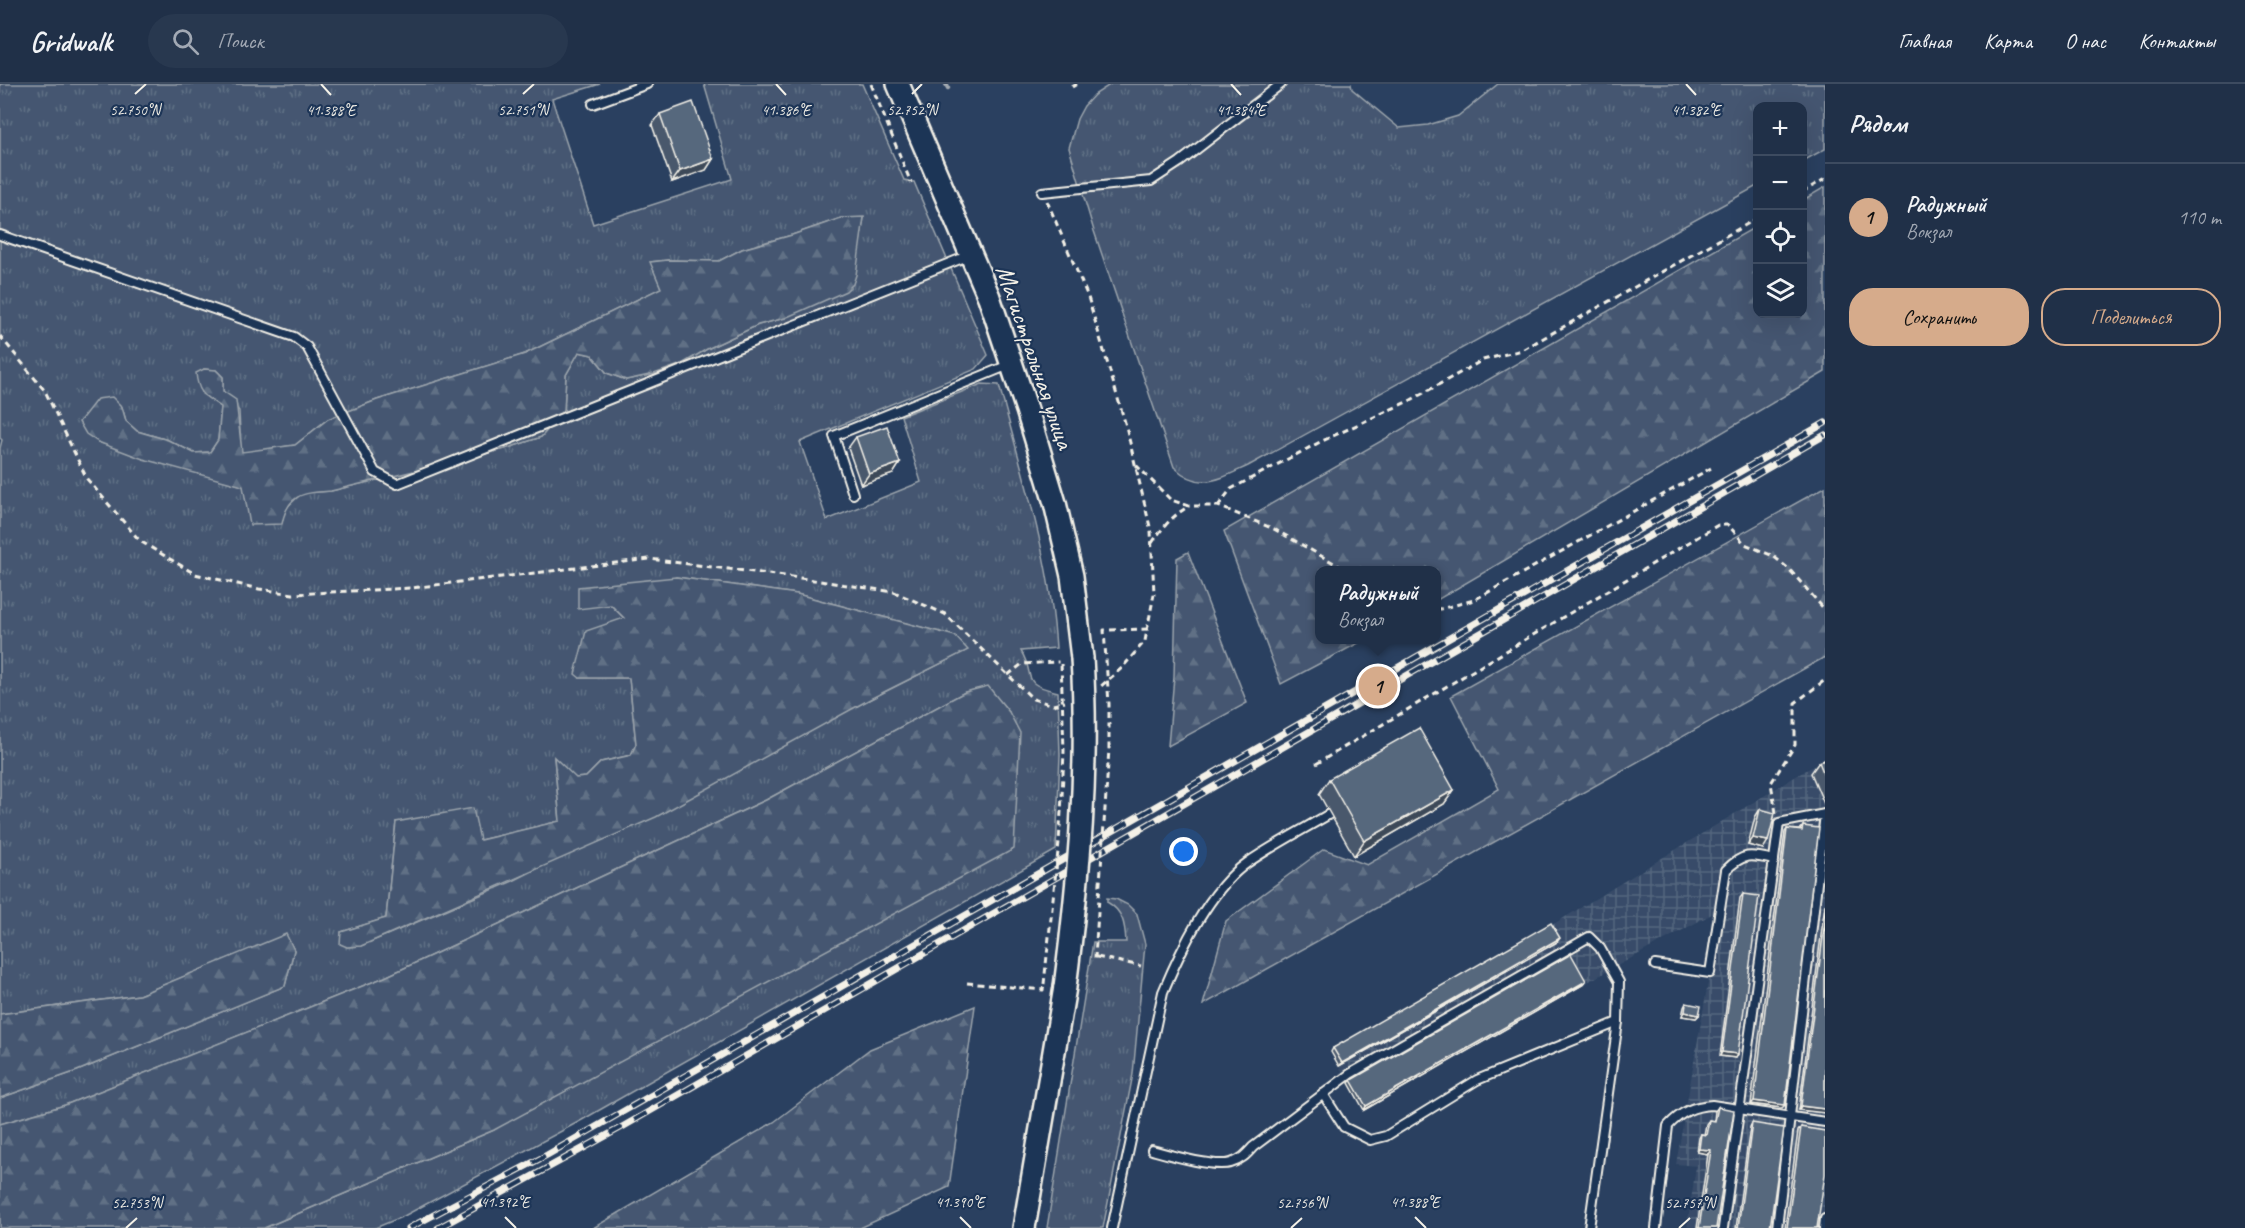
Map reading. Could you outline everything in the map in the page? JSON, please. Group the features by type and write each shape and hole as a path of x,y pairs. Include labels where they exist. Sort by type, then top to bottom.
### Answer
{"main road":[{"name":"Магистральная улица","path":"898,84 988,297 1011,364 1057,513 1072,576 1082,658 1085,707 1080,852 1065,987 1024,1228"}],"lane":[{"path":"593,104 647,84"},
{"path":"1042,192 1151,181 1180,162 1281,84"},
{"path":"0,235 294,337 307,347 375,472 397,484 971,255"},
{"path":"853,494 834,436 1011,364"},
{"path":"1112,1228 1163,992 1176,961 1199,919 1218,893 1246,864 1348,803"},
{"path":"1723,1228 1779,823 1825,814 1777,1228"},
{"path":"1655,965 1710,973 1726,870 1742,857 1753,855 1774,860"},
{"path":"1152,1150 1188,1159 1228,1164 1244,1158 1253,1147 1350,1074 1589,937 1600,948 1619,982 1618,1022 1589,1228"},
{"path":"1323,1094 1344,1128 1370,1140 1386,1136 1477,1080 1618,1022"},
{"path":"1656,1228 1668,1126 1678,1114 1697,1106 1712,1104 1825,1122"},
{"path":"1824,1228 1825,1219"}],"path":[{"path":"871,84 911,183"},
{"path":"1807,190 1825,179"},
{"path":"1042,192 1089,297 1126,426 1151,531 1154,594 1145,641 1122,668 1098,689"},
{"path":"1218,506 1231,489 1320,442 1411,400 1483,360 1522,350 1753,221"},
{"path":"0,336 45,391 87,478 140,541 195,574 259,589 293,594 411,588 649,559 894,592 945,614 1033,699 1053,705 1071,700"},
{"path":"1136,465 1171,500 1189,506 1218,506 1274,529 1339,566"},
{"path":"1441,609 1474,600 1713,467"},
{"path":"1152,544 1163,527 1176,514 1189,506"},
{"path":"1316,764 1718,525 1728,525 1745,544 1773,556 1790,569 1825,610"},
{"path":"1141,966 1095,957 1109,749 1109,704 1104,630 1148,628"},
{"path":"968,983 1043,990 1044,984 1058,854 1063,773 1061,662 1022,664 1008,675"},
{"path":"1779,823 1772,783 1795,745 1795,703 1825,680"}],"shaded area":[{"path":"1825,761 1825,1228 1687,1228 1696,1166 1676,1164 1721,909 1584,984 1364,1110 1331,1052 1549,927 1808,769"}],"green space":[{"path":"0,84 600,84 552,99 593,224 732,179 704,84 862,84 904,180 914,182 988,355 976,369 800,442 827,520 921,482 901,416 982,384 999,385 1042,549 1053,615 1056,648 1021,651 1033,682 1038,686 1058,692 1060,755 1056,850 582,1120 404,1216 375,1228 264,1228 494,1130 1009,712 988,687 965,692 766,800 385,977 65,1105 0,1124 0,1098 77,1071 285,986 294,950 286,935 139,995 0,1014 0,448 2,440 0,438","holes":["841,218 864,218 857,260 785,318 758,325 707,349 682,364 654,374 626,380 607,373 592,355 579,352 566,375 564,411 541,437 505,449 331,491 302,493 285,509 243,486 98,442 122,407 126,421 137,431 168,440 194,453 210,452 218,440 221,407 202,394 204,369 216,370 223,377 223,391 239,411 241,453 295,445 328,419 377,400 525,354 661,288 651,262 719,261 742,249","676,577 797,594 954,636 967,650 513,881 361,946 347,947 341,932 386,918 396,822 480,840 560,821 554,758 575,778 586,777 601,762 631,755 636,744 629,678 580,678 624,618 611,605"]},
{"path":"1111,84 1351,84 1352,89 1399,128 1428,125 1458,116 1498,84 1825,84 1825,149 1807,159 1807,102 1753,102 1753,188 1248,466 1219,479 1202,481 1184,475 1174,467 1094,231 1069,148 1077,119 1084,106 1094,95"},
{"path":"1825,187 1825,372 1441,598 1441,566 1315,566 1315,644 1356,644 1281,684 1224,531 1753,228 1753,318 1807,318 1807,198"},
{"path":"864,217 856,275 853,284 846,291 785,318 758,325 707,349 682,364 654,374 626,380 607,373 592,355 579,352 566,375 564,411 541,437 505,449 331,491 305,494 293,500 288,506 282,524 250,525 243,486 143,459 98,442 86,434 79,422 97,399 112,397 122,407 126,421 137,431 168,440 194,453 210,452 218,440 221,407 203,394 198,386 196,373 204,369 216,370 223,377 223,391 236,400 242,452 295,445 328,419 377,400 525,354 661,288 650,262 719,261 742,249 841,218"},
{"path":"1825,487 1825,657 1203,1005 1226,921 1324,849 1367,865 1499,789 1451,696"},
{"path":"1188,552 1247,703 1168,746 1174,677 1177,558"},
{"path":"676,577 797,594 955,636 968,650 872,698 656,817 361,946 347,947 340,944 341,932 386,918 396,822 473,808 480,840 560,821 554,757 576,778 586,777 601,762 631,755 636,744 629,678 580,678 575,674 586,631 624,618 611,605 578,609 578,587"},
{"path":"988,686 1009,712 1020,733 1014,849 494,1130 264,1228 0,1228 0,1124 65,1105 385,977 766,800 965,692"},
{"path":"1107,898 1116,899 1128,905 1137,914 1145,944 1133,1074 1103,1228 1047,1228 1093,942 1126,942 1120,914 1107,902"},
{"path":"286,934 294,950 285,986 77,1071 0,1098 0,1014 139,995"},
{"path":"975,1006 949,1187 860,1228 593,1228 774,1122 870,1049"}],"building":[{"path":"693,102 713,159 680,171 660,114"},
{"path":"887,426 900,463 869,474 856,437"},
{"path":"1419,728 1454,790 1364,841 1329,779"},
{"path":"1825,760 1825,777 1819,762"},
{"path":"1760,809 1775,813 1768,841 1753,838"},
{"path":"1803,826 1819,828 1785,1105 1754,1101 1787,829 1802,831"},
{"path":"1743,894 1759,896 1738,1054 1722,1052"},
{"path":"1825,921 1825,1109 1801,1106"},
{"path":"1551,923 1560,938 1342,1063 1333,1048"},
{"path":"1571,954 1586,981 1366,1106 1351,1080"},
{"path":"1686,1003 1701,1006 1699,1015 1685,1012"},
{"path":"1718,1107 1734,1110 1716,1228 1699,1228 1711,1150 1699,1149 1701,1134 1706,1135 1709,1120 1715,1121"},
{"path":"1752,1123 1784,1128 1770,1228 1738,1228"},
{"path":"1801,1127 1825,1131 1825,1174 1817,1228 1787,1228"}],"waterway":[{"path":"946,84 948,88"}],"railway":[{"path":"1441,643 1825,423"},
{"path":"438,1228 624,1126 1825,435"},
{"path":"409,1228 547,1155 1439,644"}],"place":[{"name":"Радужный","path":"1378,686"}]}
